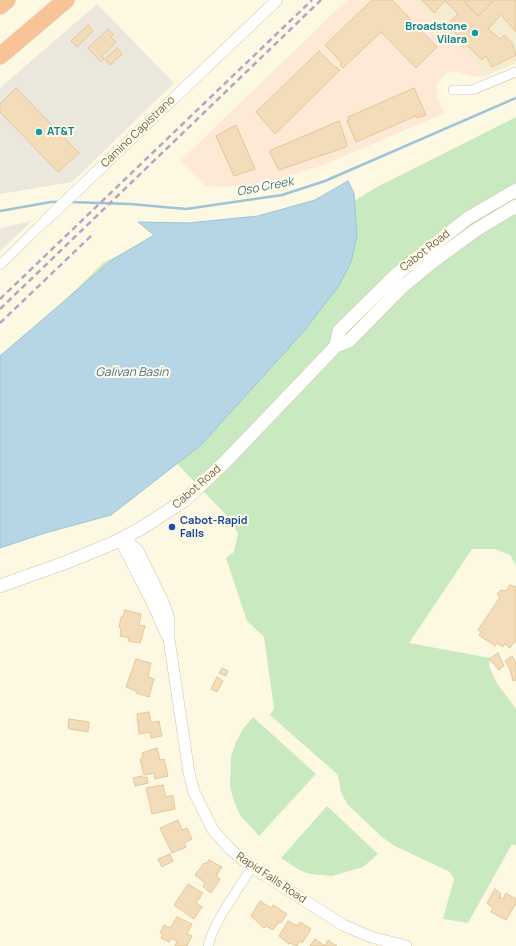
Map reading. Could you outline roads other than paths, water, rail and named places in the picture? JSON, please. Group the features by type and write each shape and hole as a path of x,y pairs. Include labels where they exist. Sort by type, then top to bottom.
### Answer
{"highway":[{"path":"0,6 7,0"},
{"path":"0,56 66,0"}],"main road":[{"name":"Cabot Road","path":"336,346 339,331 399,272 468,218 516,190"},
{"name":"Cabot Road","path":"0,586 76,559 124,537 170,510 193,493 226,461 336,346 349,341 402,287 435,260 476,230 516,206"}],"street":[{"name":"Camino Capistrano","path":"0,265 277,0"},
{"path":"453,90 472,90 516,72"},
{"name":"Rapid Falls Road","path":"124,537 123,546 154,604 169,638 194,792 213,830 230,849 252,867 343,925 371,938 406,946"},
{"path":"208,946 213,931 223,912 252,867"}],"water":[{"name":"Galivan Basin","path":"348,181 354,193 357,236 351,262 338,287 304,331 201,445 111,515 45,533 0,548 0,356 112,260 154,235 138,222 188,223 258,216 315,200"}],"waterway":[{"name":"Oso Creek","path":"70,202 130,204 186,209 282,195 325,181 516,98"},
{"name":"Oso Creek","path":"0,211 51,202 59,202"}],"railway":[{"path":"0,299 312,0"},
{"path":"0,309 321,0"},
{"path":"0,323 92,235"}],"place":[{"name":"Broadstone Vilara","path":"475,33"},
{"name":"AT&T","path":"39,132"},
{"name":"Cabot-Rapid Falls","path":"172,527"}]}
